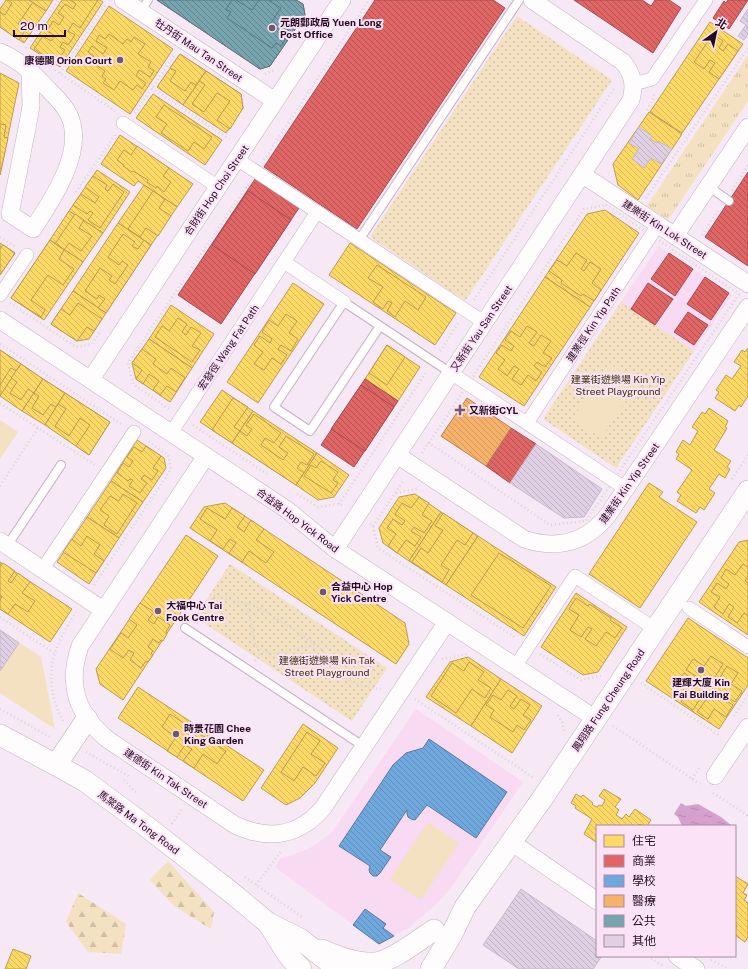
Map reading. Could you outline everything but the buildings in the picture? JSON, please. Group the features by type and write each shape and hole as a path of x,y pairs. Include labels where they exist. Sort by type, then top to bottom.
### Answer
{"street":[{"name":"牡丹街 Mau Tan Street","path":"123,0 142,10 275,101"},
{"path":"532,0 623,62 629,68 626,83 652,79 706,0"},
{"name":"合財街 Hop Choi Street","path":"90,380 275,101 336,2"},
{"path":"0,52 30,71 64,106 69,115 74,135 72,155 55,195 33,229 10,214 28,123 30,106 30,71"},
{"name":"又新街 Yau San Street","path":"335,549 627,108 632,96 626,83"},
{"path":"124,121 218,187"},
{"path":"676,236 748,127"},
{"path":"237,159 485,323"},
{"name":"建樂街 Kin Lok Street","path":"583,175 748,284"},
{"name":"宏發徑 Wang Fat Path","path":"171,433 317,212"},
{"name":"建業徑 Kin Yip Path","path":"527,423 658,225"},
{"path":"3,298 27,255"},
{"path":"284,262 344,302"},
{"name":"建業街 Kin Yip Street","path":"397,455 514,534 524,539 555,545 570,542 585,536 594,530 608,515 748,307"},
{"name":"合益路 Hop Yick Road","path":"0,320 286,509 335,549 515,667 604,722"},
{"path":"452,373 626,489"},
{"path":"42,570 134,432"},
{"name":"建德街 Kin Tak Street","path":"206,456 80,646 74,671 76,696 87,719 96,730 107,739 235,825 258,833 270,834 295,830 315,817 323,808 447,622"},
{"name":"鳳翔路 Fung Cheung Road","path":"431,969 452,934 465,907 511,842 604,722 655,629 748,491"},
{"path":"3,544 103,610"},
{"path":"515,667 575,576 655,629"},
{"path":"689,608 748,647"},
{"path":"56,765 87,719"},
{"path":"710,785 748,727"},
{"name":"馬棠路 Ma Tong Road","path":"0,735 85,781 232,892 268,923 300,939 338,969"},
{"path":"511,842 596,900"},
{"name":"鳳翔路 Fung Cheung Road","path":"401,969 411,955 434,930 465,907"},
{"name":"馬棠路 Ma Tong Road","path":"268,923 288,955 301,969"},
{"path":"300,939 337,956 358,962 376,963 389,958 434,930"},
{"path":"678,957 696,969"}],"lane":[{"path":"359,240 519,0"},
{"path":"708,186 728,199"},
{"path":"380,326 310,431 274,407 344,302 452,373"},
{"path":"3,544 61,465"},
{"path":"185,628 364,746"}],"path":[{"path":"30,54 24,50 58,0"},
{"path":"60,74 109,0"},
{"path":"271,477 133,384 128,363 369,0"},
{"path":"645,199 748,48"},
{"path":"54,70 124,121 131,121 176,53"},
{"path":"643,116 653,99 654,91 652,79"},
{"path":"296,494 318,507 339,504 467,311 626,83"},
{"path":"152,88 228,139 232,134"},
{"path":"76,193 124,121"},
{"path":"702,235 728,199 748,165"},
{"path":"3,298 76,347 92,344 104,325"},
{"path":"0,344 168,455 171,469 90,590"},
{"path":"0,403 106,473"},
{"path":"0,486 38,428"},
{"path":"373,526 396,493"},
{"path":"196,623 214,596 260,608 317,645 324,651 335,667 348,680 365,687 385,690"},
{"path":"247,604 255,645 262,651 270,654 317,645"},
{"path":"0,617 54,653"},
{"path":"255,662 262,651"},
{"path":"438,660 469,654"},
{"path":"639,682 720,736"},
{"path":"413,698 534,778 531,783"},
{"path":"0,709 54,739"},
{"path":"555,712 562,722 565,734"},
{"path":"604,722 710,785 747,815 748,813"},
{"path":"84,752 131,777"},
{"path":"124,780 140,797"},
{"path":"166,822 171,826 184,807"},
{"path":"256,884 283,848 276,848"},
{"path":"243,875 303,918"},
{"path":"649,957 666,969"},
{"path":"711,960 729,969"}],"shaded area":[{"path":"659,246 732,295 694,351 621,302"},
{"path":"416,709 523,782 453,885 443,897 408,928 379,944 275,867 281,858 293,855 314,846 333,831"}],"green space":[{"path":"517,16 612,80 465,301 370,237"},
{"path":"748,55 748,101 668,220 647,206"},
{"name":"建業街遊樂場 Kin Yip Street Playground","path":"621,302 694,351 616,468 543,419"},
{"path":"609,363 638,383 601,438 572,419"},
{"path":"0,420 18,432 0,459"},
{"name":"建德街遊樂場 Kin Tak Street Playground","path":"230,564 387,668 352,721 195,617"},
{"path":"0,630 41,657 55,729 0,693"},
{"path":"428,822 459,843 421,900 390,879"},
{"path":"168,861 214,912 211,929 174,906 150,880"},
{"path":"78,893 126,924 121,954 88,952 66,922"}],"water":[{"path":"681,803 686,806 698,804 721,817 731,825 682,825 678,817 674,814"}],"place":[{"name":"元朗郵政局 Yuen Long Post Office","path":"272,28"},
{"name":"康德閣 Orion Court","path":"120,60"},
{"name":"又新街CYL","path":"460,410"},
{"name":"合益中心 Hop Yick Centre","path":"323,592"},
{"name":"大福中心 Tai Fook Centre","path":"158,611"},
{"name":"建輝大廈 Kin Fai Building","path":"701,670"},
{"name":"時景花園 Chee King Garden","path":"176,734"}]}
